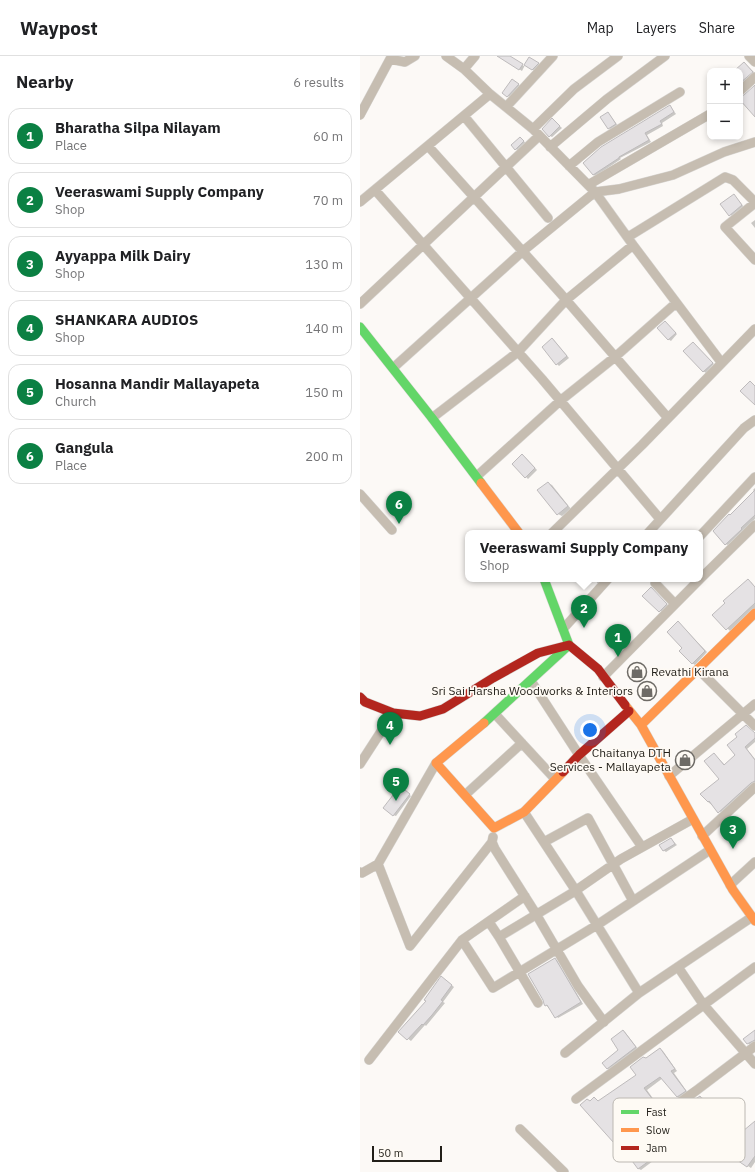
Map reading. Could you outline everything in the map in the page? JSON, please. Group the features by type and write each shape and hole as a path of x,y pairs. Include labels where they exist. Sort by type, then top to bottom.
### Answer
{"main road":[{"path":"360,327 477,476 517,530"},
{"path":"545,582 570,645 598,669 641,726 730,885 754,919"},
{"path":"641,726 755,613"},
{"path":"570,645 495,714 436,763 494,828 524,812 579,755 629,711"},
{"path":"360,697 366,702 393,713 420,716 443,709 493,678 538,653 570,645"}],"street":[{"path":"360,113 390,59 405,62 415,56"},
{"path":"446,56 464,69 490,94 536,133 595,192 721,362"},
{"path":"464,69 475,56"},
{"path":"506,107 553,56"},
{"path":"360,304 424,246 507,167 574,89 618,56"},
{"path":"550,148 607,99 665,56"},
{"path":"749,56 755,62"},
{"path":"743,88 755,77"},
{"path":"569,166 598,142 680,92"},
{"path":"360,202 490,94"},
{"path":"464,116 548,218"},
{"path":"588,185 707,116"},
{"path":"393,368 523,251 595,192 620,189 673,175 724,152 755,142"},
{"path":"428,146 523,251 668,418"},
{"path":"432,418 518,352 566,300 630,241 725,177 733,180 755,203 725,227 755,260"},
{"path":"375,190 518,352 660,519"},
{"path":"477,476 560,401 676,303"},
{"path":"555,530 755,329"},
{"path":"651,530 744,428 755,420"},
{"path":"703,533 755,477"},
{"path":"360,494 392,530"},
{"path":"703,576 755,525"},
{"path":"563,629 605,582"},
{"path":"657,582 675,604"},
{"path":"604,676 697,582"},
{"path":"698,669 755,726"},
{"path":"531,681 579,755 642,847"},
{"path":"669,776 755,704"},
{"path":"360,764 393,713"},
{"path":"495,714 555,779"},
{"path":"465,795 522,743"},
{"path":"360,872 362,874 378,864 436,763"},
{"path":"702,836 755,787"},
{"path":"524,812 576,891 639,993"},
{"path":"544,842 588,818 614,863 633,901"},
{"path":"499,936 576,891 614,863 693,819"},
{"path":"378,864 410,946 492,842 494,828"},
{"path":"492,842 578,986 604,1022"},
{"path":"462,940 492,988 597,925 710,850"},
{"path":"730,885 755,863"},
{"path":"369,1060 462,940 525,896"},
{"path":"565,1053 639,993 754,919"},
{"path":"489,922 499,936 538,1003"},
{"path":"678,967 704,1004 755,1064"},
{"path":"576,1099 755,967"},
{"path":"686,1098 755,1046"},
{"path":"520,1129 564,1172"}],"building":[{"path":"497,56 510,56 523,64 519,70"},
{"path":"529,57 539,63 532,70 524,65"},
{"path":"744,62 753,72 743,80 743,68 737,68"},
{"path":"512,79 519,84 507,97 502,93"},
{"path":"755,85 755,117 743,103 744,95"},
{"path":"670,105 674,112 660,121 662,124 645,133 649,140 619,157 593,175 583,163 601,147"},
{"path":"608,112 616,124 608,129 600,117"},
{"path":"552,118 560,126 549,137 542,129"},
{"path":"520,137 524,141 515,150 511,145"},
{"path":"734,194 742,205 729,216 720,204"},
{"path":"665,321 676,333 668,340 657,328"},
{"path":"552,338 567,356 556,365 542,347"},
{"path":"693,342 713,363 703,372 683,351"},
{"path":"750,381 755,386 755,405 740,391"},
{"path":"522,454 535,468 525,478 512,464"},
{"path":"548,482 568,506 557,515 537,490"},
{"path":"755,490 755,515 725,545 713,531"},
{"path":"748,579 755,587 755,603 726,630 712,615 725,603 723,601"},
{"path":"651,587 667,604 659,612 642,596"},
{"path":"678,621 705,651 692,664 679,651 682,648 667,632"},
{"path":"746,725 755,733 755,738 745,747 755,760 755,781 718,813 709,801 708,802 700,794 719,779 704,761 714,753 724,765 735,755 727,745 737,737 735,734"},
{"path":"400,786 410,794 393,816 383,808"},
{"path":"671,838 675,844 663,851 659,845"},
{"path":"555,958 581,1002 555,1018 547,1005 545,1006 528,974"},
{"path":"441,976 452,985 441,1000 443,1001 432,1015 407,1040 398,1032 426,1001 424,1000"},
{"path":"623,1030 636,1047 607,1069 602,1063 618,1050 611,1039"},
{"path":"755,1030 755,1040 747,1044 743,1039"},
{"path":"660,1048 675,1069 671,1071 686,1091 677,1097 660,1077 644,1088 652,1098 613,1098 613,1142 580,1105 587,1099 590,1101 594,1097 598,1101 636,1075 630,1067 643,1057 646,1058"},
{"path":"755,1121 755,1156 747,1167 740,1162 745,1162 745,1129"},
{"path":"633,1162 648,1162 638,1169"}],"traffic: fast":[{"path":"360,327 481,483"},
{"path":"484,723 569,645 545,582"}],"traffic: slow":[{"path":"481,483 517,530"},
{"path":"641,725 755,613"},
{"path":"625,705 641,725 733,890 755,921"},
{"path":"484,723 436,763 494,828 524,812 563,772"}],"traffic: jam":[{"path":"360,697 365,702 393,713 420,716 443,709 493,678 538,653 569,645 598,669 625,705"},
{"path":"563,772 579,755 629,711"}],"place":[{"name":"Gangula","path":"399,524"},
{"name":"Veeraswami Supply Company","path":"584,628"},
{"name":"Bharatha Silpa Nilayam","path":"618,657"},
{"name":"Revathi Kirana","path":"637,672"},
{"name":"Sri Sai Harsha Woodworks & Interiors","path":"647,691"},
{"name":"SHANKARA AUDIOS","path":"390,745"},
{"name":"Chaitanya DTH Services - Mallayapeta","path":"685,760"},
{"name":"Hosanna Mandir Mallayapeta","path":"396,801"},
{"name":"Ayyappa Milk Dairy","path":"733,849"}]}
